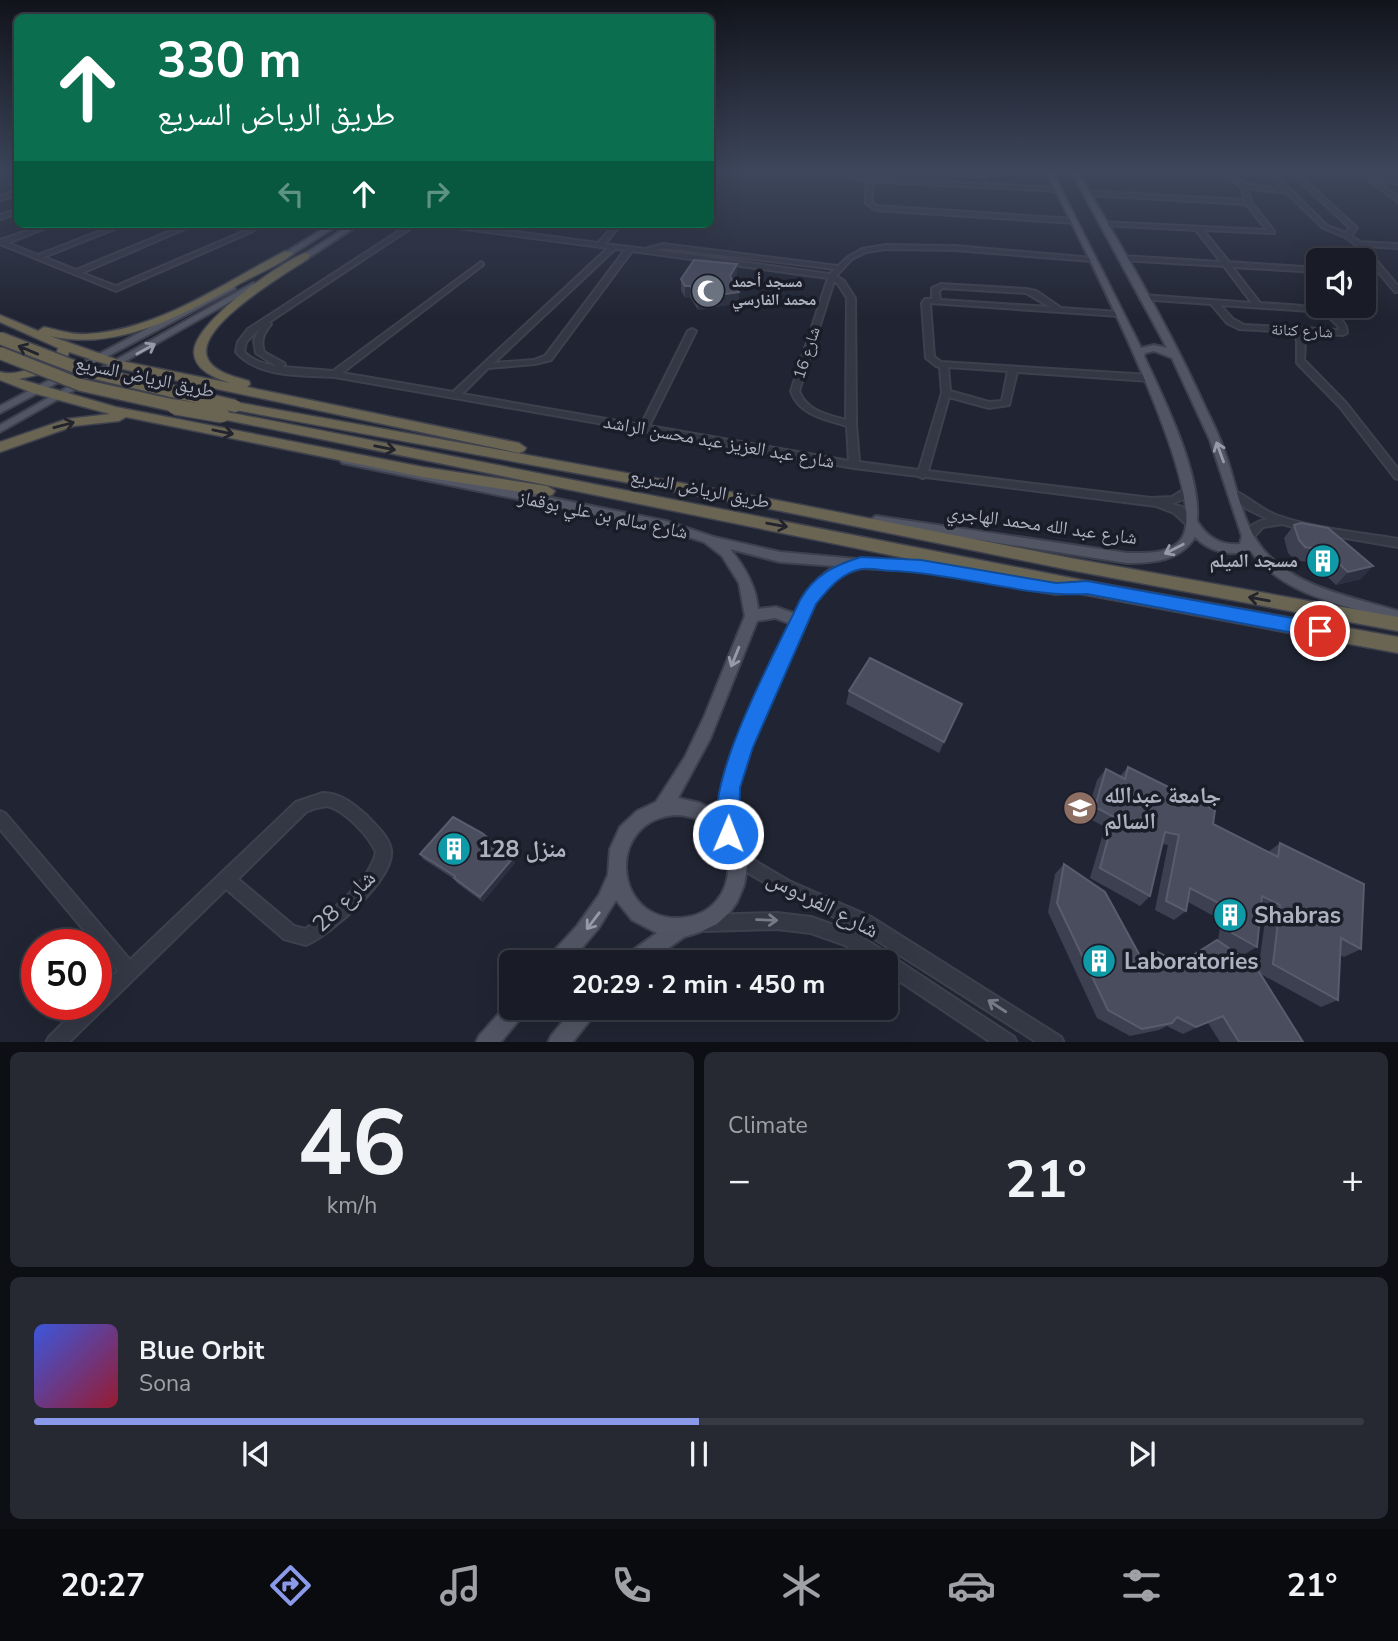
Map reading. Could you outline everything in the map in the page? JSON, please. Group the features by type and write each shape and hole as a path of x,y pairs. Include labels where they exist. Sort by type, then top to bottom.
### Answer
{"highway":[{"path":"15,325 84,338 132,329 172,313 289,253"},
{"path":"293,400 218,374 206,366 200,356 200,345 212,325 224,314 305,256"},
{"path":"0,318 62,346 118,364 541,453 590,472"},
{"name":"طريق الرياض السريع","path":"0,338 79,370 229,411 736,518 1087,588 1398,645"},
{"path":"1,376 28,375 42,370 62,358 65,351 62,346"},
{"name":"طريق الرياض السريع","path":"0,353 62,380 158,404 229,411 590,472 1398,624"},
{"path":"109,410 104,401 111,390 141,376 161,374"},
{"path":"1,376 38,390 109,410 322,453 688,516 736,518"},
{"path":"0,447 45,430 93,418 116,417 193,426"}],"main road":[{"path":"1101,220 1175,356 1216,441 1248,536 1260,555 1282,575 1303,587 1334,599 1398,616"},
{"path":"1074,221 1140,355 1174,437 1188,490 1193,524 1200,537 1218,547 1238,549 1245,547 1248,536"},
{"path":"0,410 208,302 330,228"},
{"path":"0,429 61,397 350,228"},
{"path":"1129,332 1138,339 1152,342 1164,337"},
{"path":"1140,355 1141,351 1155,348 1175,356"},
{"name":"شارع سالم بن علي بوقماز","path":"322,453 389,471 666,525 709,540 726,552 746,583 752,600 752,616"},
{"name":"شارع عبد الله محمد الهاجري","path":"781,506 1127,558 1154,558 1174,550 1186,542 1193,524"},
{"path":"709,540 780,557 921,566 1056,589 1087,588"},
{"path":"728,834 730,788 743,747 809,600 837,571 861,563"},
{"path":"662,807 676,789 700,746 752,616 776,612 799,621"},
{"path":"567,950 609,898 617,873 621,846 630,829 643,816 662,807 687,806 699,809 720,823 728,834 735,853 736,874 730,894 712,916 699,924 679,929 656,926 636,914 623,895 617,873"},
{"path":"650,950 679,929"},
{"path":"486,1042 505,1020"},
{"path":"558,1042 577,1020"}],"street":[{"path":"1053,220 1074,221"},
{"path":"1103,223 1272,232 1262,220"},
{"path":"1318,220 1325,227 1358,244 1398,290"},
{"path":"1345,220 1354,228 1347,236"},
{"path":"1,243 42,228"},
{"path":"38,257 114,228"},
{"path":"75,273 183,228"},
{"path":"1,243 116,289 247,228"},
{"name":"شارع عبد العزيز عبد محسن الراشد","path":"408,228 251,331 242,342 240,352 244,359 256,364 335,374 854,465 1151,502 1178,510 1193,524"},
{"path":"473,228 832,276 864,250 886,247 955,248 1091,259"},
{"path":"600,245 615,228"},
{"path":"1199,229 1258,306"},
{"path":"1358,244 1398,246"},
{"path":"645,251 659,245 840,268"},
{"path":"455,395 613,247"},
{"path":"485,366 536,362 548,358 630,249"},
{"path":"1121,258 1306,269"},
{"path":"335,374 481,264"},
{"name":"شارع 16","path":"851,424 805,407 796,399 795,391 832,276 841,283 850,298 854,465"},
{"path":"936,301 935,290 939,286 1026,291 1058,310"},
{"name":"شارع كنانة","path":"1143,297 1322,311 1334,317 1343,327 1343,333 1242,327 1230,321 1214,303"},
{"path":"1119,314 936,301 926,303 930,358 932,362 944,364 1150,378"},
{"name":"شارع عبد العزيز عبد محسن الراشد","path":"274,317 258,335 257,345 260,353 268,360 290,369"},
{"path":"644,428 692,331"},
{"path":"1297,331 1301,341 1300,361 1343,405 1398,476"},
{"path":"922,475 946,393 944,364"},
{"path":"946,393 989,405 1006,403 1013,369"},
{"name":"شارع عبد العزيز عبد محسن الراشد","path":"1151,502 1174,500 1188,490"},
{"path":"1234,494 1256,511 1285,522 1398,543"},
{"path":"1248,536 1252,529 1261,524 1285,522"},
{"name":"شارع 28","path":"112,989 300,807 322,799 337,802 380,838 384,855 379,869 327,925 306,937 290,933 226,880"},
{"path":"0,818 130,972"},
{"name":"شارع الفردوس","path":"735,853 784,886 866,923 1055,1042"},
{"name":"شارع الفردوس","path":"699,924 776,921 811,925 850,939 1008,1042"},
{"name":"شارع 28","path":"55,1042 79,1020"}],"building":[{"path":"694,260 737,264 730,276 739,292 698,298 681,279"},
{"path":"1301,523 1328,528 1373,566 1348,572 1324,550 1305,547 1299,540 1294,525"},
{"path":"870,658 962,704 944,742 849,691"},
{"path":"1128,767 1215,810 1213,824 1278,857 1280,843 1364,884 1361,949 1341,938 1338,1000 1273,964 1280,905 1262,896 1257,947 1232,933 1234,911 1190,888 1186,911 1166,901 1179,835 1165,832 1150,896 1100,868 1114,817 1095,807 1106,769 1125,779"},
{"path":"453,817 482,833 513,858 480,897 454,878 455,876 420,854"},
{"name":"Laboratories","path":"1064,864 1105,892 1145,965 1154,950 1195,972 1192,956 1217,940 1256,967 1303,1042 1239,1042 1223,1016 1196,1027 1177,1017 1172,1023 1142,1029 1108,1010 1057,903"}],"place":[{"name":"مسجد أحمد محمد الفارسي","path":"708,291"},
{"name":"مسجد الميلم","path":"1323,561"},
{"name":"جامعة عبدالله السالم","path":"1080,808"},
{"name":"منزل 128","path":"454,849"},
{"name":"Shabras","path":"1230,915"},
{"name":"Laboratories","path":"1099,961"}],"route":[{"path":"728,834 726,816 730,788 743,747 809,600 837,571 861,563 921,566 1056,589 1087,588 1320,631"}]}
